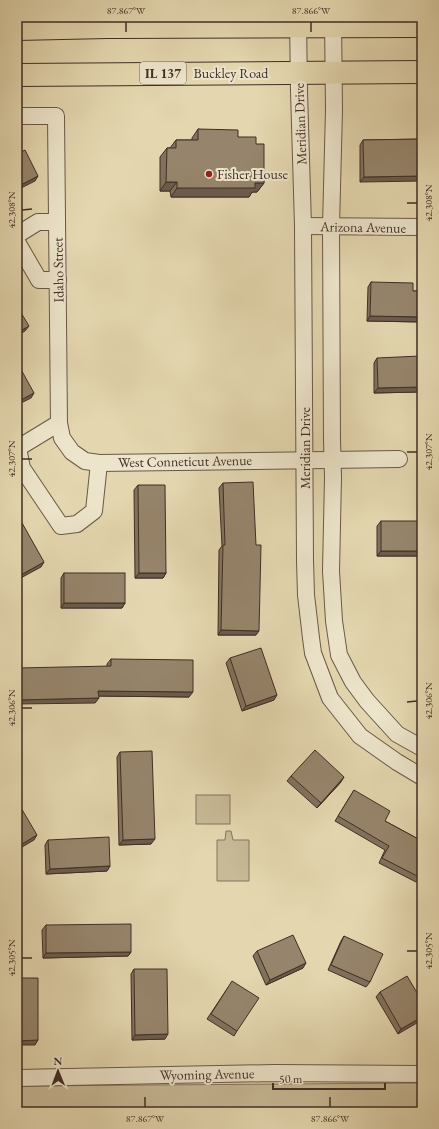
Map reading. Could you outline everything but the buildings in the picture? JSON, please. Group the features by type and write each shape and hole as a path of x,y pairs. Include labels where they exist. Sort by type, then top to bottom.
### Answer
{"highway":[{"path":"17,29 298,21 422,26"},
{"name":"Buckley Road","path":"17,74 422,72"}],"street":[{"name":"Meridian Drive","path":"298,21 303,226 305,560 306,595 313,653 330,698 360,736 397,762 422,777"},
{"name":"Meridian Drive","path":"332,22 334,118 331,226 333,459 331,571 334,621 339,655 353,682 367,701 397,734 422,748"},
{"name":"Idaho Street","path":"17,116 56,116 59,423"},
{"path":"17,235 38,222 57,222"},
{"name":"Arizona Avenue","path":"303,226 422,227"},
{"path":"17,242 39,280 58,280"},
{"path":"59,423 18,448 22,468 61,526 77,524 94,511 99,463"},
{"name":"West Conneticut Avenue","path":"59,423 62,438 72,452 85,461 99,463 399,459"},
{"name":"Wyoming Avenue","path":"17,1078 274,1072 422,1074"}],"shaded area":[{"path":"196,795 230,795 230,824 196,824"},
{"path":"226,831 231,831 233,840 249,840 249,881 217,881 217,840 225,840"},
{"path":"422,1083 422,1112 17,1112 17,1086"}],"place":[{"name":"Fisher House","path":"209,174"}]}
